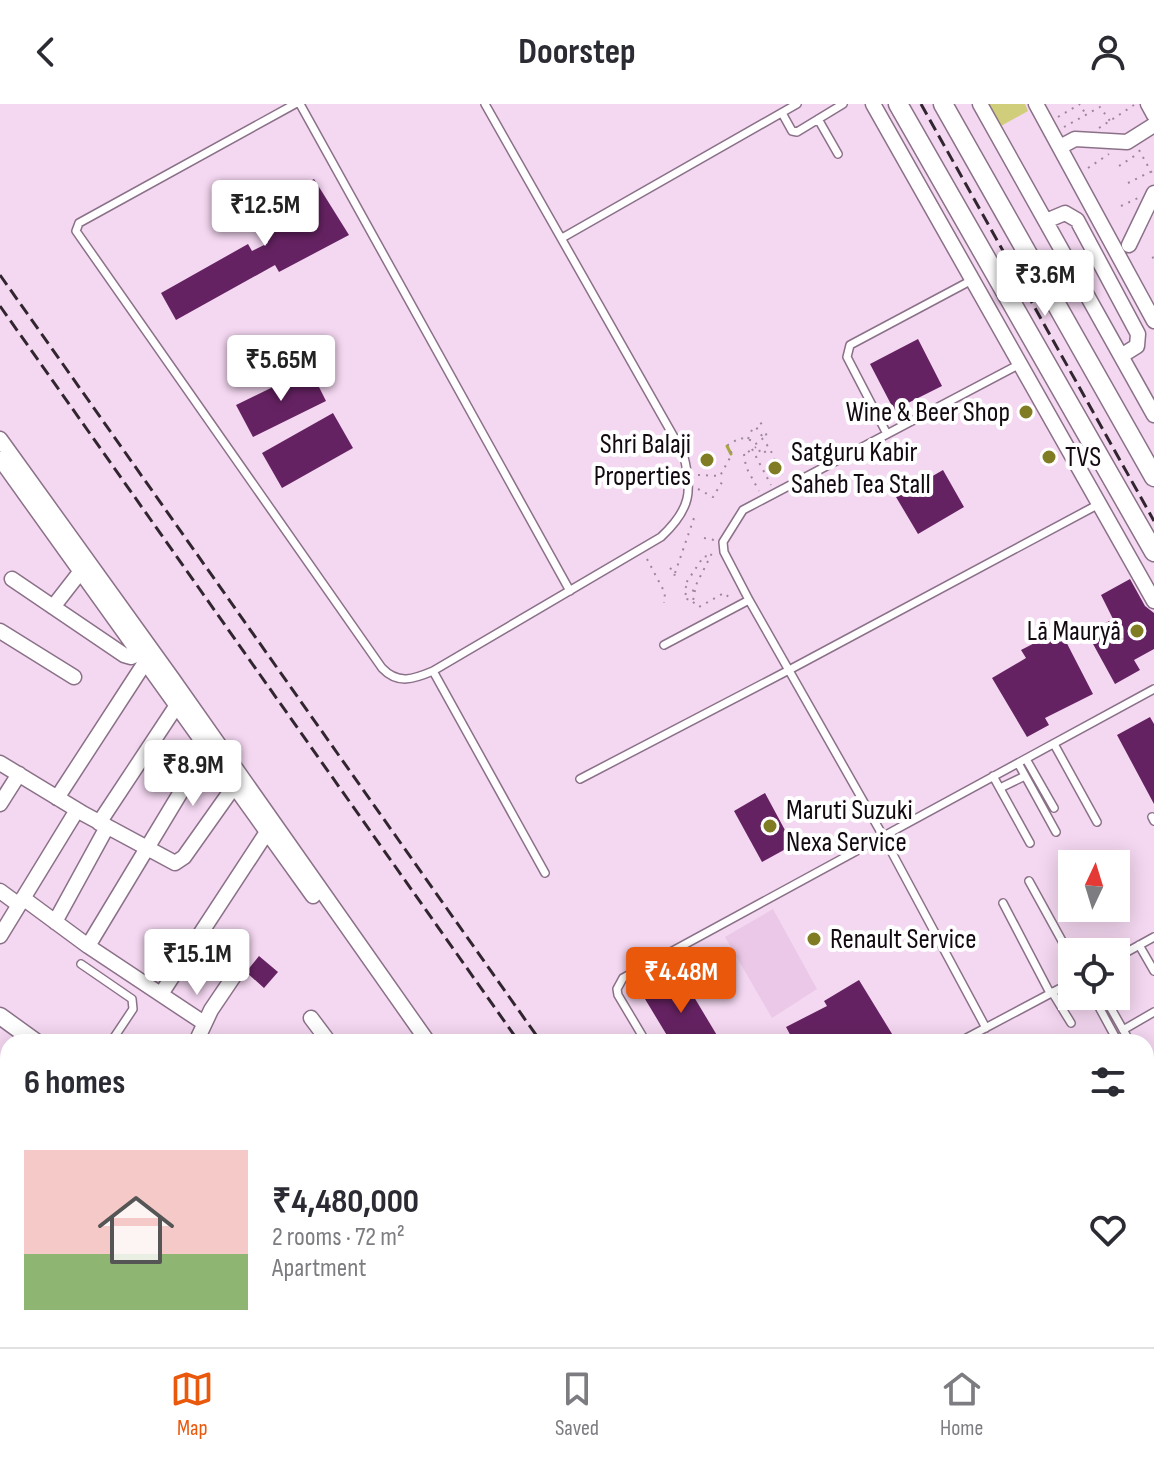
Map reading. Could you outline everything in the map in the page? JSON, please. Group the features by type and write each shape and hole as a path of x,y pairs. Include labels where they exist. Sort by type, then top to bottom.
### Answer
{"main road":[{"path":"900,104 1154,552"},
{"path":"943,104 1154,477"}],"street":[{"path":"900,104 876,110 1154,601"},
{"path":"980,104 1154,415"},
{"path":"1036,104 1154,321"},
{"path":"1148,104 1154,115"},
{"path":"1053,135 1127,142 1154,125"},
{"path":"1129,245 1154,193"},
{"path":"1046,221 1065,213 1077,220 1138,334 1137,346 1121,356"},
{"path":"0,439 422,1034"},
{"path":"0,459 413,1034"},
{"path":"1099,504 1120,492"},
{"path":"53,607 81,571"},
{"path":"12,579 124,655 143,657"},
{"path":"0,631 74,677"},
{"path":"57,798 143,657"},
{"path":"55,922 103,825 177,705"},
{"path":"88,946 208,747"},
{"path":"0,763 170,862 181,860 235,785"},
{"path":"0,804 19,774"},
{"path":"0,936 77,810"},
{"path":"161,994 267,832"},
{"path":"0,891 55,922 204,1023"},
{"path":"199,1034 236,973"},
{"path":"0,1016 25,1034"},
{"path":"311,1018 323,1034"}],"lane":[{"path":"485,104 683,453 690,495 675,524 661,537 640,547 570,591 433,671 414,679 390,676 382,668 80,241 76,231 79,223 298,104 570,591"},
{"path":"562,238 797,104"},
{"path":"782,113 795,132 843,104"},
{"path":"818,119 838,154"},
{"path":"887,434 847,357 850,345 972,279"},
{"path":"986,1028 883,836 749,600 724,552 724,537 737,516 764,499 1020,364"},
{"path":"580,779 1099,504"},
{"path":"664,645 749,600"},
{"path":"433,671 545,873"},
{"path":"641,1034 618,995 617,989 623,978 1154,689"},
{"path":"1054,744 1097,822"},
{"path":"1022,761 1025,776 1056,832"},
{"path":"1022,761 1054,808"},
{"path":"993,776 1030,843"},
{"path":"1000,788 1025,776"},
{"path":"1029,881 1060,938"},
{"path":"1003,903 1051,993 1071,1023"},
{"path":"1130,950 1153,939"},
{"path":"1139,945 1154,971"},
{"path":"81,964 132,999 133,1009 116,1034"},
{"path":"974,1034 1058,989"},
{"path":"1101,1010 1114,1034"},
{"path":"1112,1010 1125,1034"},
{"path":"1123,1030 1154,1012"}],"path":[{"path":"1069,104 1072,109"},
{"path":"1053,135 1072,109 1080,104 1086,115"},
{"path":"1092,141 1096,130 1135,104"},
{"path":"1053,135 1100,107 1110,121"},
{"path":"1132,139 1154,177"},
{"path":"1119,166 1140,152"},
{"path":"1128,183 1151,171"},
{"path":"763,422 756,427 787,487"},
{"path":"748,440 754,425"},
{"path":"762,437 767,434"},
{"path":"689,475 720,476 732,454 728,445 740,438 755,441 761,454 770,449"},
{"path":"757,447 746,453 746,467 764,499"},
{"path":"752,449 775,493"},
{"path":"689,485 713,497 722,482"},
{"path":"670,568 674,575 694,518 683,512"},
{"path":"640,547 665,593 664,603"},
{"path":"693,601 694,591 712,553 724,552"},
{"path":"694,591 684,586 704,556 710,557"},
{"path":"686,593 684,598 699,607 724,593 739,605"}],"shaded area":[{"path":"989,104 1025,104 1028,111 1001,126"},
{"path":"773,909 817,989 772,1018 725,937"}],"building":[{"path":"314,179 349,235 279,272 275,265 176,320 161,293 248,244 252,251 268,243 252,213"},
{"path":"918,339 942,386 894,410 870,364"},
{"path":"310,369 326,401 253,437 236,405"},
{"path":"333,413 353,448 282,488 262,453"},
{"path":"943,470 964,507 918,534 896,497"},
{"path":"1130,579 1145,606 1154,613 1154,649 1134,660 1140,670 1115,684 1087,633 1113,619 1101,595"},
{"path":"1060,630 1093,694 1045,718 1049,725 1027,737 992,678 1026,658 1021,650"},
{"path":"1150,717 1154,724 1154,804 1117,735"},
{"path":"765,793 793,845 762,862 734,811"},
{"path":"259,956 278,972 264,988 246,972"},
{"path":"682,977 716,1034 666,1034 645,999"},
{"path":"859,980 892,1034 790,1034 786,1027 827,1006 824,1001"}],"waterway":[{"path":"727,446 731,454"}],"railway":[{"path":"921,104 1154,521"},
{"path":"0,275 535,1034"},
{"path":"0,306 513,1034"}],"place":[{"name":"Wine & Beer Shop","path":"1026,412"},
{"name":"TVS","path":"1049,457"},
{"name":"Shri Balaji Properties","path":"707,460"},
{"name":"Satguru Kabir Saheb Tea Stall","path":"775,468"},
{"name":"Lā Mauryā","path":"1137,631"},
{"name":"Maruti Suzuki Nexa Service","path":"770,826"},
{"name":"Renault Service","path":"814,939"}]}
